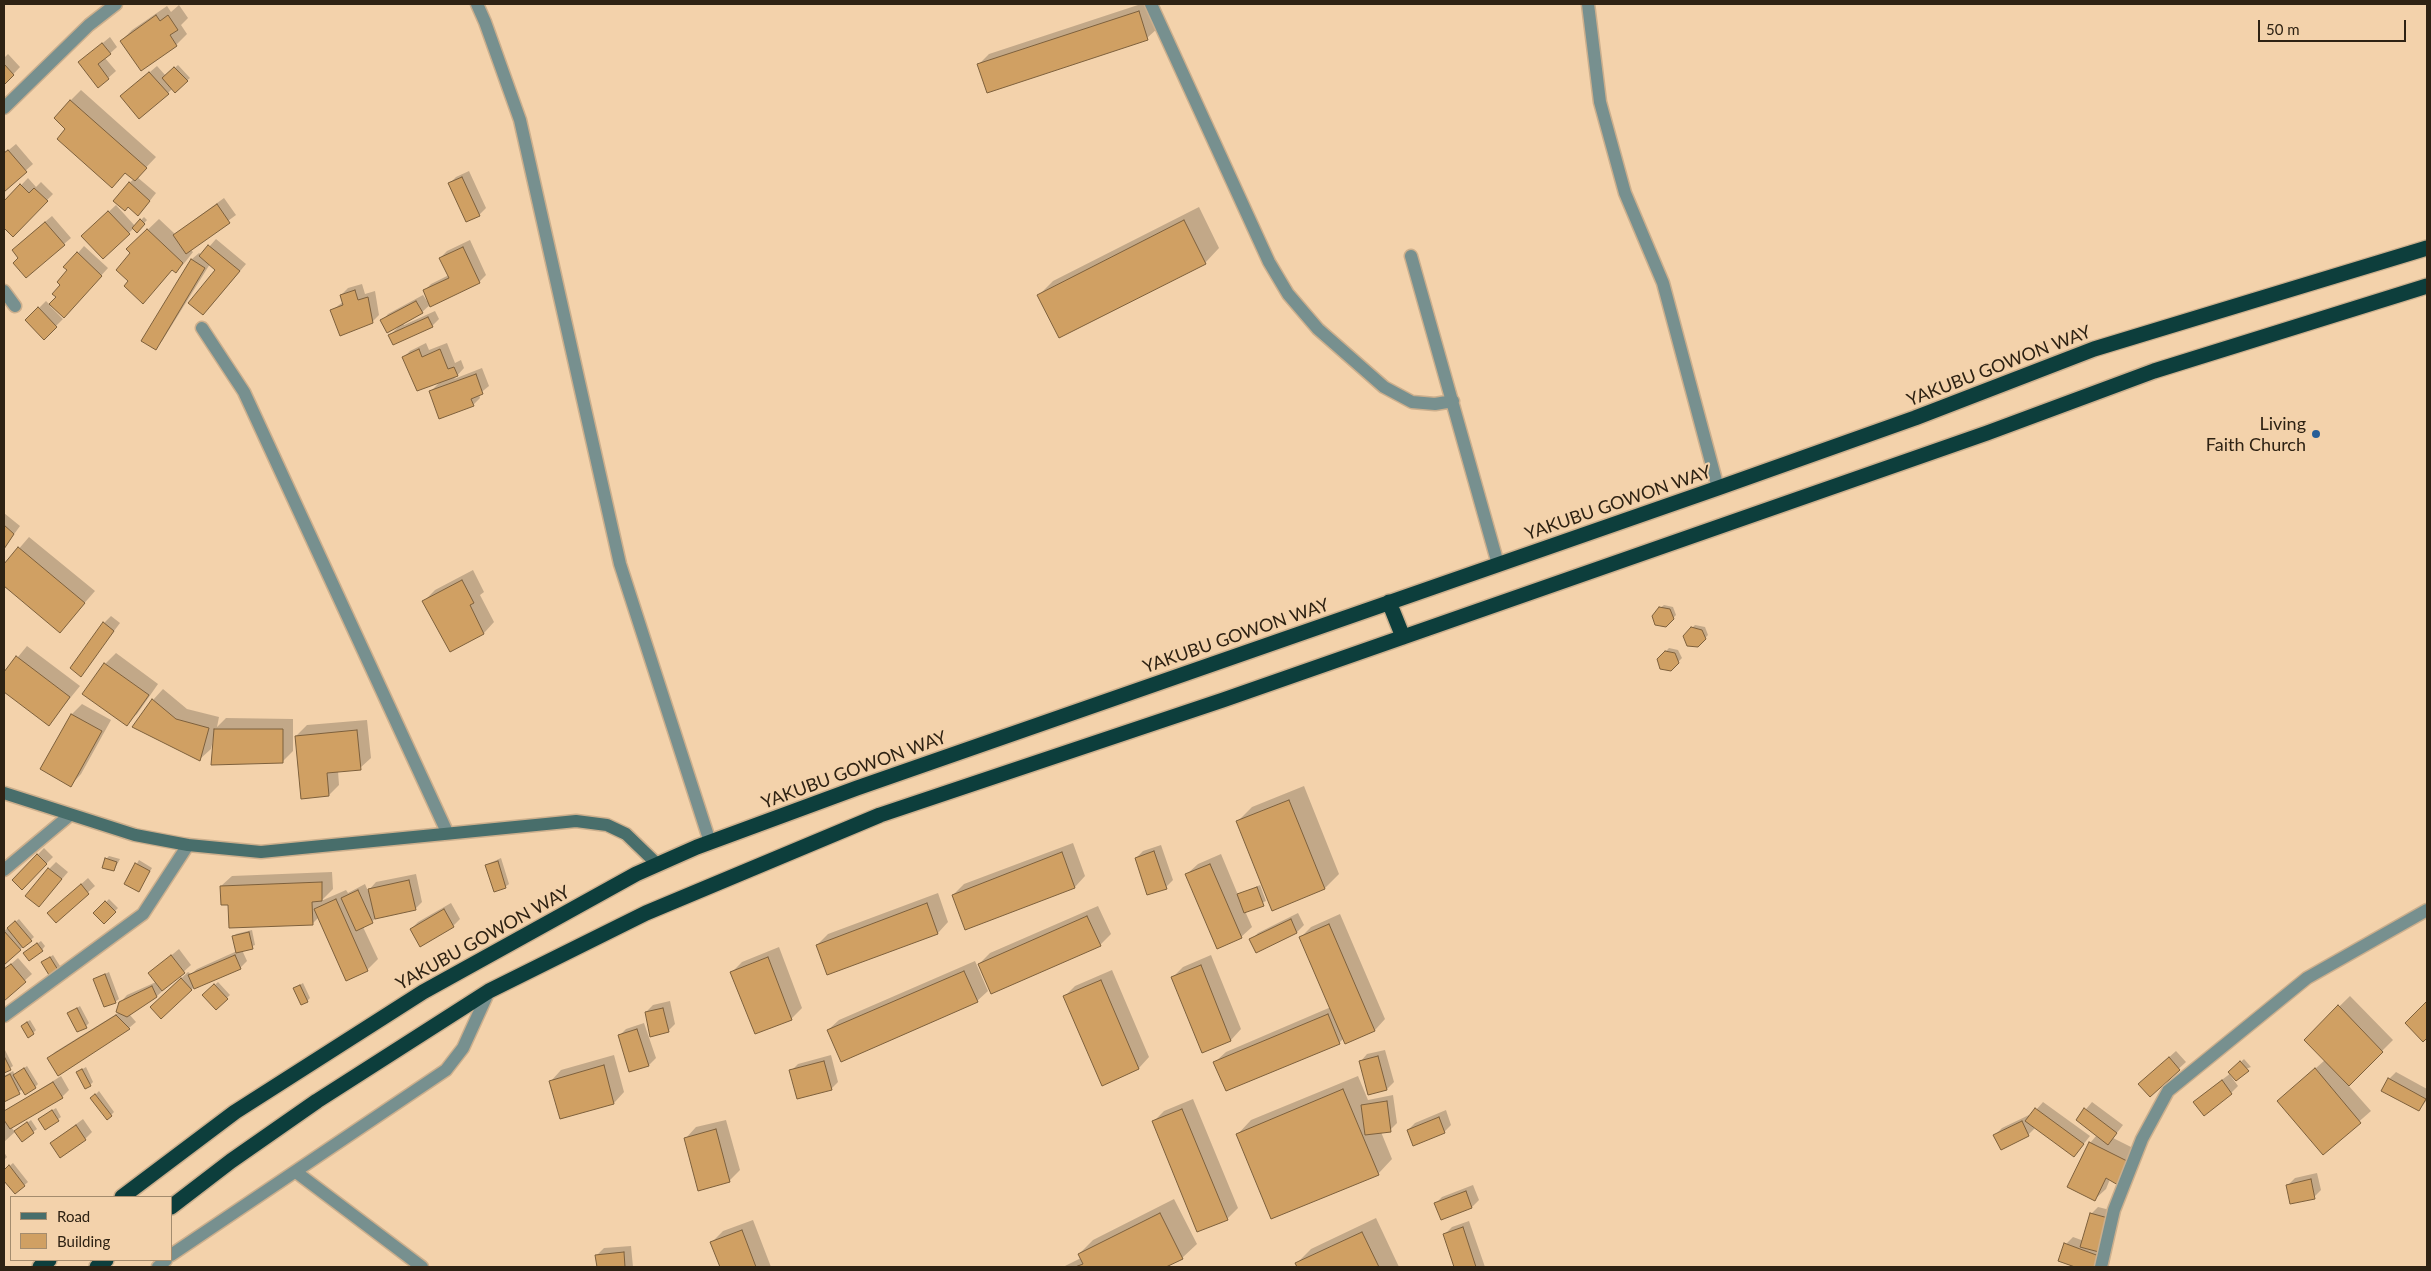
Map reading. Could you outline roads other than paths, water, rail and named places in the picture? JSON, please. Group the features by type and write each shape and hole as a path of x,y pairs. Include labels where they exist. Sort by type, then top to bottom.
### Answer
{"highway":[{"name":"YAKUBU GOWON WAY","path":"123,1196 235,1112 422,992 657,864 710,842 1915,418 2094,349 2427,248"},
{"path":"172,1206 231,1161 317,1101 490,991 646,913 880,815 1402,637 1987,434 2154,371 2427,286"},
{"path":"1389,602 1402,637"}],"street":[{"path":"4,108 89,25 116,4"},
{"path":"477,4 520,120 620,564 710,842"},
{"path":"1151,4 1269,262 1288,294 1318,329 1384,387 1412,402 1435,404 1453,401"},
{"path":"1588,4 1600,102 1625,193 1663,283 1718,488"},
{"path":"1411,256 1498,564"},
{"path":"4,291 15,306"},
{"path":"202,328 244,392 447,832"},
{"path":"4,792 135,835 188,845 261,852 447,832 576,821 606,825 626,834 657,864"},
{"path":"4,870 70,815"},
{"path":"4,1016 143,914 188,845"},
{"path":"2101,1267 2114,1210 2142,1139 2168,1090 2307,978 2427,910"},
{"path":"172,1255 446,1070 463,1048 490,991"},
{"path":"296,1172 422,1267"}],"place":[{"name":"Living Faith Church","path":"2316,434"}]}
